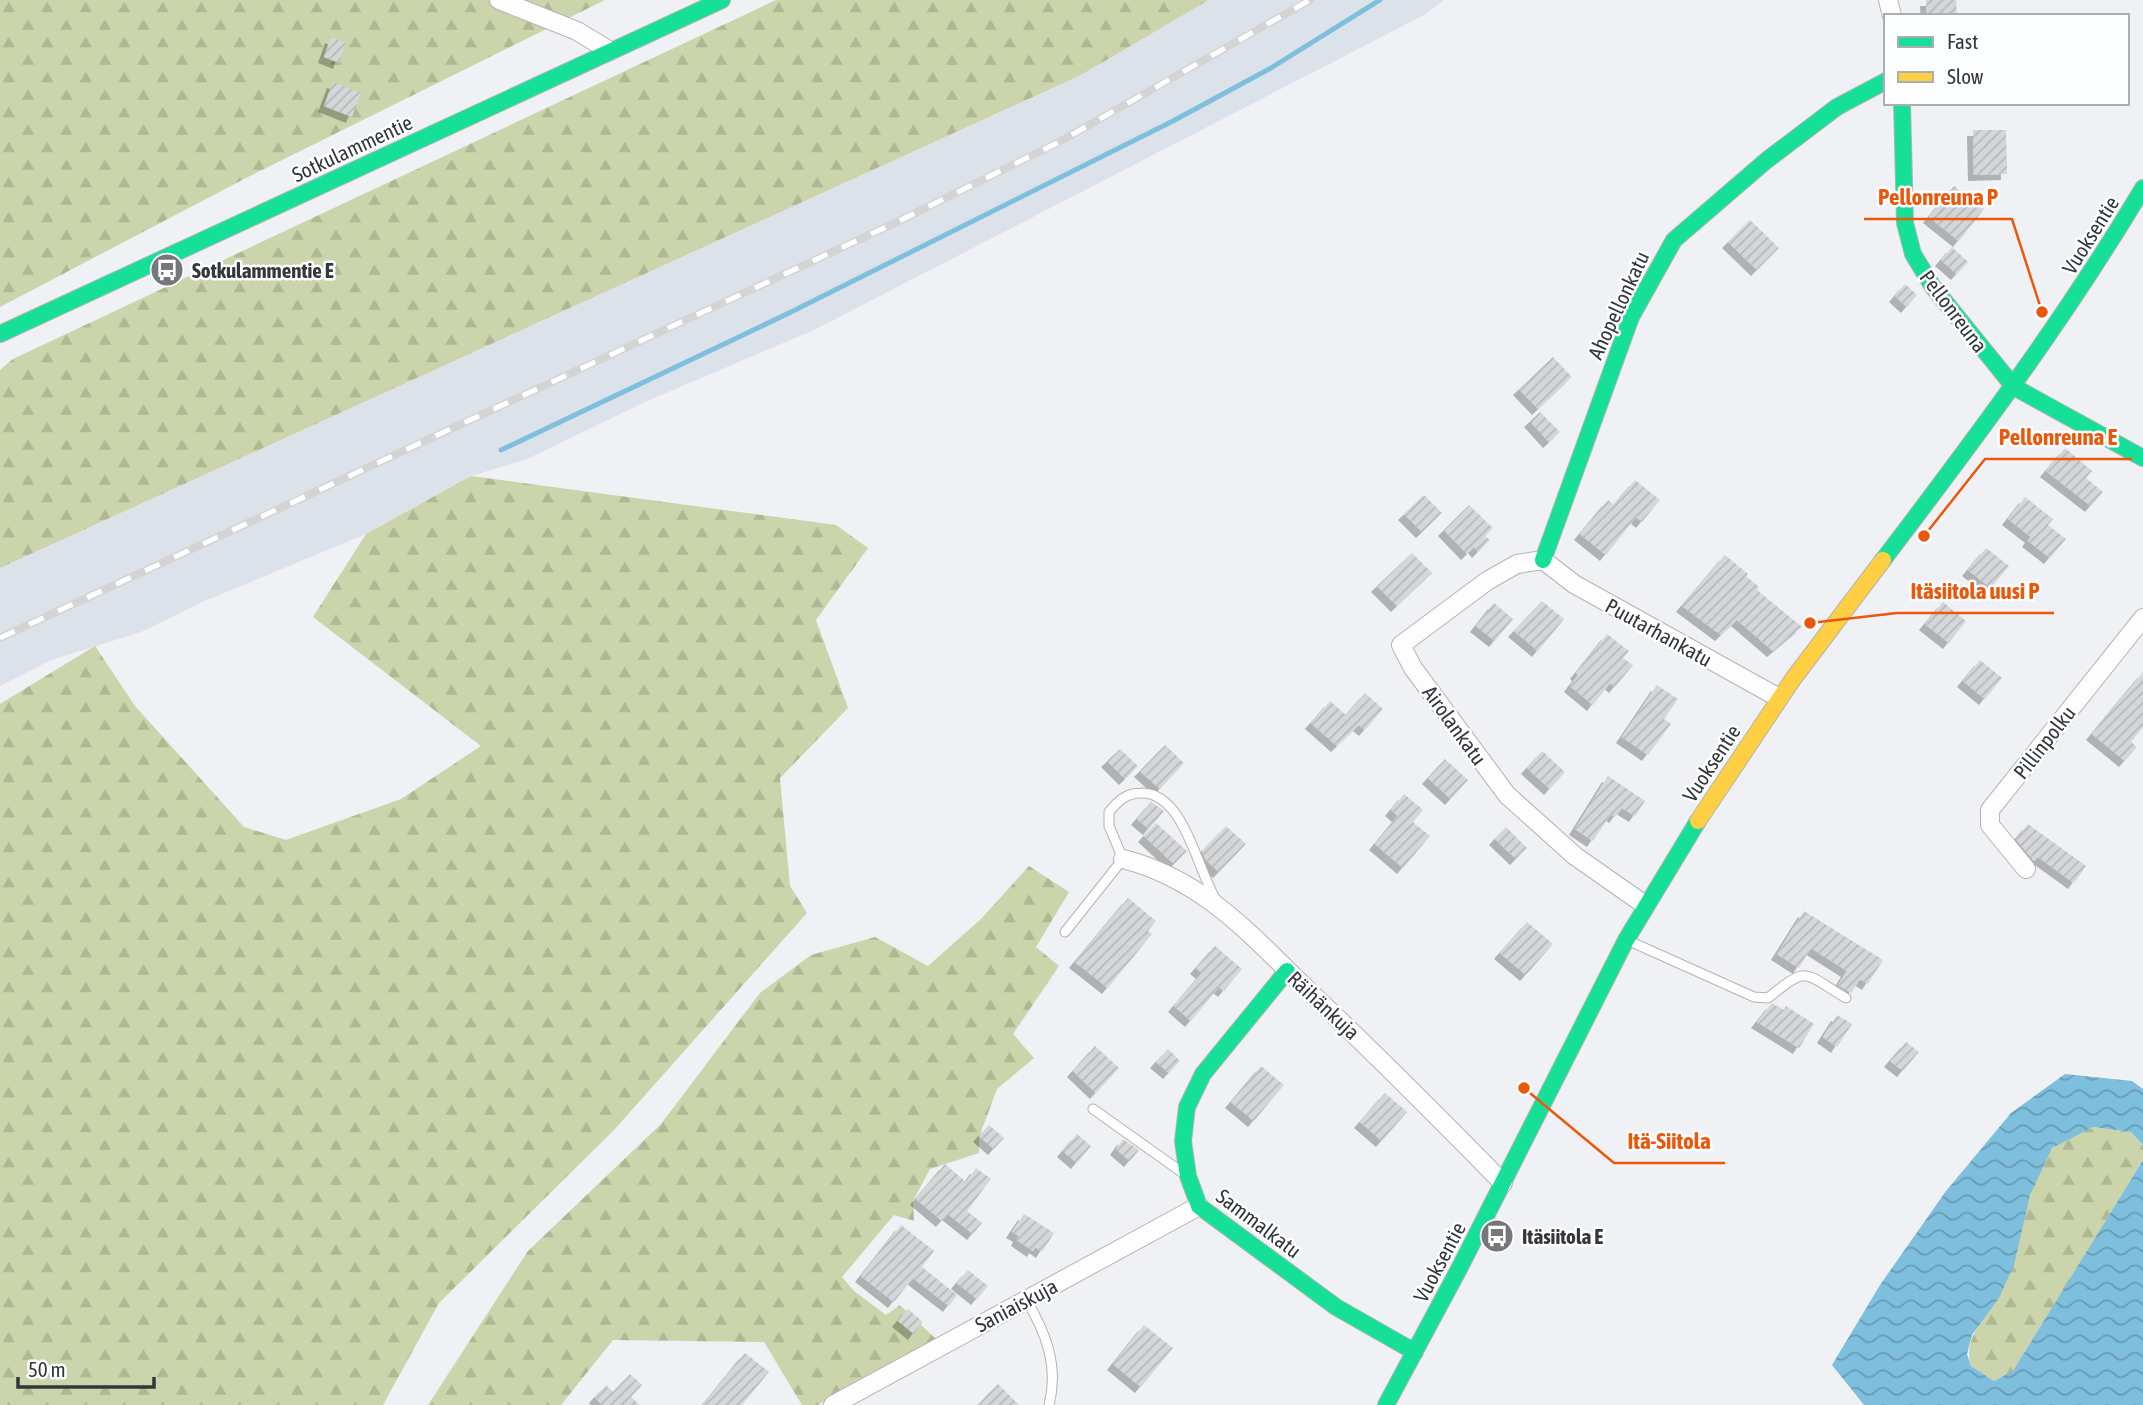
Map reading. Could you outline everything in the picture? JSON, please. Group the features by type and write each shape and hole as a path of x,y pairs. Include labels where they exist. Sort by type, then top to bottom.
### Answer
{"street":[{"path":"499,0 577,31 610,51"},
{"name":"Sotkulammentie","path":"0,334 722,0"},
{"name":"Ahopellonkatu","path":"1543,560 1630,317 1654,269 1674,240 1707,209 1797,137 1837,107 1884,82"},
{"name":"Pellonreuna","path":"1902,105 1905,223 1913,254 1961,324 2014,387"},
{"name":"Vuoksentie","path":"1386,1405 1646,905 1779,698 2014,387 2096,267 2143,188"},
{"path":"2014,387 2040,404 2143,458"},
{"name":"Puutarhankatu","path":"1543,560 1574,584 1779,698"},
{"name":"Airolankatu","path":"1543,560 1517,564 1487,581 1401,645 1413,668 1507,795 1575,856 1646,905"},
{"name":"Pillinpolku","path":"2026,869 1990,825 1990,810 2143,618"},
{"name":"Räihänkuja","path":"1123,859 1171,874 1218,904 1503,1182"},
{"name":"Sammalkatu","path":"1287,971 1203,1074 1192,1096 1187,1107 1182,1141 1188,1176 1199,1206 1336,1307 1415,1352"},
{"name":"Saniaiskuja","path":"832,1405 1199,1206"}],"lane":[{"path":"1065,932 1123,859 1109,825 1109,812 1125,796 1152,793 1166,800 1185,828 1218,904"},
{"path":"1626,940 1754,997 1768,998 1796,975 1807,975 1846,998"},
{"path":"1093,1109 1188,1176"},
{"path":"1026,1299 1039,1321 1053,1359 1054,1387 1049,1405"}],"shaded area":[{"path":"1209,0 1444,0 1426,14 814,330 647,401 527,459 471,476 366,534 200,603 141,632 51,660 0,686 0,568 1081,75"}],"green space":[{"path":"0,0 605,0 246,178 0,307"},
{"path":"776,0 1209,0 1081,75 0,568 0,370 13,359"},
{"path":"471,476 836,525 868,548 816,620 848,708 780,778 790,886 807,913 614,1130 439,1303 383,1405 0,1405 0,704 95,646 135,706 244,827 286,840 401,799 481,746 313,617 366,534"},
{"path":"1029,866 1069,892 1036,947 1059,966 1013,1034 1034,1058 997,1089 979,1137 979,1153 930,1169 913,1201 914,1221 894,1215 842,1277 854,1291 886,1315 900,1305 936,1339 818,1405 802,1405 764,1342 613,1340 561,1405 428,1405 528,1251 661,1124 760,993 811,955 875,937 928,966 981,919"},
{"path":"2093,1127 2131,1132 2143,1145 2143,1160 2013,1372 1994,1381 1971,1366 1970,1344 1979,1324 2004,1286 2029,1199 2042,1165 2055,1146"}],"water":[{"path":"2065,1074 2132,1081 2143,1089 2143,1145 2131,1132 2093,1127 2052,1148 2030,1195 2014,1265 1999,1298 1972,1335 1967,1354 1971,1366 1994,1381 2013,1371 2143,1160 2143,1405 1864,1405 1832,1365 1880,1285 1946,1191 2011,1113"}],"building":[{"path":"1926,0 1956,0 1957,14 1927,14"},
{"path":"331,37 346,43 339,63 324,57"},
{"path":"333,82 361,93 352,117 324,106"},
{"path":"1973,130 2006,130 2007,174 1974,175"},
{"path":"1954,186 1984,209 1959,241 1929,217"},
{"path":"1750,220 1779,248 1757,270 1728,242"},
{"path":"1952,247 1968,262 1957,274 1941,260"},
{"path":"1905,284 1917,295 1907,307 1895,296"},
{"path":"1553,357 1572,377 1538,409 1519,389"},
{"path":"1540,412 1560,432 1549,442 1530,421"},
{"path":"2065,448 2092,471 2086,478 2103,492 2091,506 2046,471"},
{"path":"1635,480 1660,500 1642,522 1636,517 1606,555 1580,534 1608,500 1614,505"},
{"path":"1424,495 1442,513 1422,532 1404,514"},
{"path":"2025,497 2053,519 2048,525 2066,539 2050,558 2028,541 2031,537 2008,519"},
{"path":"1469,505 1493,528 1485,536 1490,540 1478,552 1474,547 1467,554 1444,530"},
{"path":"1986,548 2009,566 1991,588 1968,570"},
{"path":"1412,553 1432,573 1397,606 1377,586"},
{"path":"1725,555 1748,574 1746,576 1759,587 1757,590 1802,627 1773,651 1737,620 1721,635 1682,606"},
{"path":"1542,601 1564,619 1538,651 1514,631"},
{"path":"1943,602 1966,621 1949,643 1925,624"},
{"path":"1494,603 1513,619 1495,641 1476,626"},
{"path":"1607,634 1629,651 1623,658 1633,665 1615,687 1610,683 1593,705 1570,686 1578,675 1576,673"},
{"path":"1980,660 2002,678 1985,699 1963,681"},
{"path":"2143,672 2143,727 2131,742 2137,747 2125,761 2092,734"},
{"path":"1657,685 1678,699 1664,719 1671,724 1648,755 1622,737"},
{"path":"1365,693 1383,709 1365,730 1359,725 1337,746 1311,723 1330,701 1346,715"},
{"path":"1165,745 1184,763 1160,789 1140,771"},
{"path":"1120,749 1138,766 1125,779 1107,761"},
{"path":"1542,751 1565,772 1550,789 1527,768"},
{"path":"1445,759 1468,780 1451,799 1428,778"},
{"path":"1608,776 1645,801 1635,816 1622,808 1615,817 1611,814 1593,841 1575,829"},
{"path":"1404,794 1423,810 1413,822 1430,836 1403,868 1375,844 1398,816 1391,810"},
{"path":"1151,802 1164,811 1149,829 1137,819"},
{"path":"1156,823 1187,851 1174,864 1144,836"},
{"path":"2028,824 2086,866 2074,883 2038,857 2034,861 2016,839"},
{"path":"1226,826 1246,844 1219,872 1206,860 1202,851"},
{"path":"1506,827 1527,848 1516,859 1495,839"},
{"path":"1128,898 1156,921 1148,931 1152,934 1108,988 1075,962"},
{"path":"1804,911 1883,960 1868,984 1860,979 1851,993 1838,985 1847,971 1811,948 1799,968 1777,954"},
{"path":"1527,922 1553,944 1526,975 1500,953"},
{"path":"1215,946 1242,969 1224,991 1219,987 1191,1021 1174,1006 1202,973 1196,968"},
{"path":"1772,1003 1784,1010 1786,1006 1814,1024 1799,1048 1757,1022"},
{"path":"1837,1015 1852,1024 1837,1047 1823,1037"},
{"path":"1906,1042 1919,1052 1903,1071 1890,1061"},
{"path":"1095,1046 1119,1068 1096,1093 1073,1071"},
{"path":"1168,1049 1180,1061 1169,1073 1156,1062"},
{"path":"1261,1066 1284,1085 1254,1121 1231,1102"},
{"path":"1385,1093 1407,1112 1382,1141 1360,1122"},
{"path":"989,1125 1004,1138 994,1149 979,1136"},
{"path":"1077,1134 1091,1146 1077,1163 1063,1151"},
{"path":"1123,1139 1139,1150 1130,1161 1116,1149"},
{"path":"945,1164 966,1182 976,1168 991,1179 967,1211 982,1223 973,1234 948,1214 942,1221 916,1199"},
{"path":"1024,1214 1054,1233 1042,1252 1035,1247 1033,1251 1017,1240 1019,1236 1012,1232"},
{"path":"901,1225 934,1251 922,1267 957,1295 949,1306 913,1278 894,1302 861,1276"},
{"path":"968,1270 988,1286 977,1299 957,1283"},
{"path":"908,1309 923,1322 914,1334 898,1321"},
{"path":"1144,1325 1173,1348 1141,1387 1113,1364"},
{"path":"745,1353 769,1372 742,1405 703,1405"},
{"path":"630,1374 642,1385 631,1397 640,1405 602,1405 595,1397 606,1385 613,1392"},
{"path":"998,1384 1019,1405 978,1405"}],"waterway":[{"path":"501,450 787,314 1173,121 1271,68 1380,0"}],"railway":[{"path":"0,638 897,222 1059,142 1310,0"}],"traffic: fast":[{"path":"0,334 722,0"},
{"path":"1543,560 1631,317 1674,240 1767,160 1837,107 1884,82"},
{"path":"1902,105 1905,223 1913,254 1933,287 2014,387 2143,458"},
{"path":"1883,560 2051,331 2143,188"},
{"path":"1386,1405 1459,1269 1626,940 1698,821"},
{"path":"1287,971 1203,1074 1187,1107 1183,1141 1188,1176 1199,1206 1336,1307 1415,1352"}],"traffic: slow":[{"path":"1698,821 1793,679 1883,560"}],"place":[{"name":"Sotkulammentie E","path":"167,270"},
{"name":"Pellonreuna P","path":"2042,312"},
{"name":"Pellonreuna E","path":"1924,536"},
{"name":"Itäsiitola uusi P","path":"1810,623"},
{"name":"Itä-Siitola","path":"1524,1088"},
{"name":"Itäsiitola E","path":"1497,1236"}]}
